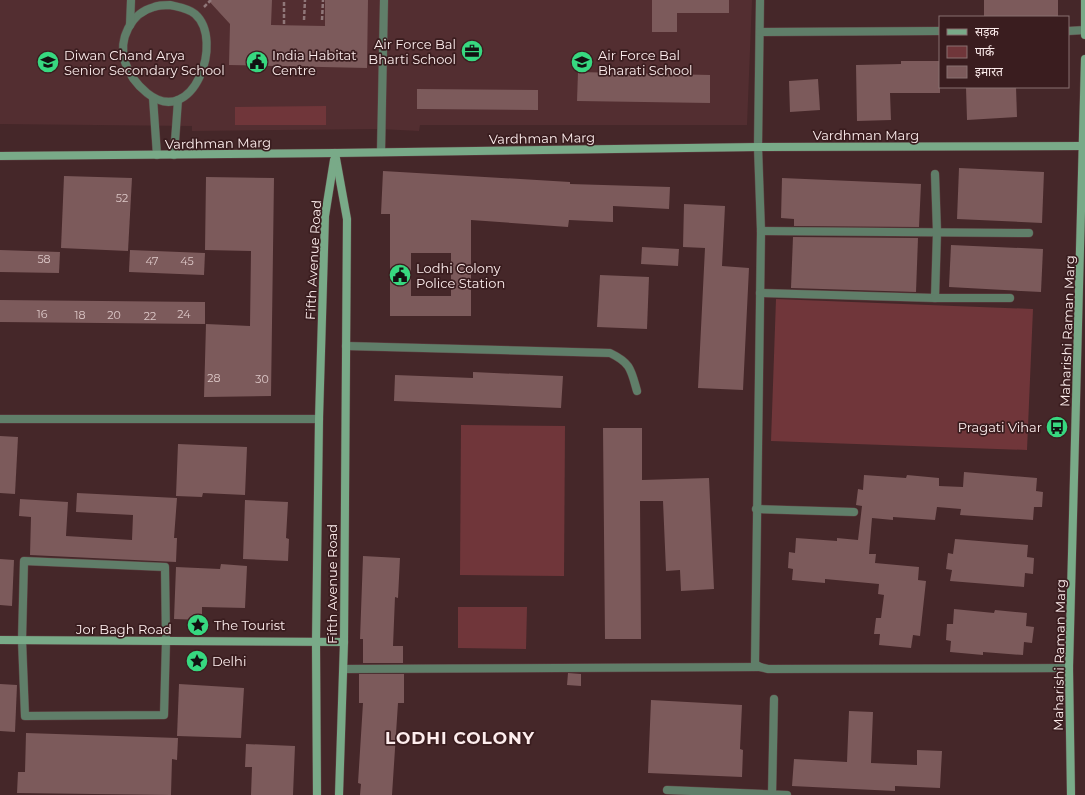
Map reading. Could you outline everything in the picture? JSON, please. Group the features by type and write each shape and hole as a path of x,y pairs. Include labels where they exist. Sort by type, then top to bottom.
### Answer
{"street":[{"path":"130,25 131,0"},
{"path":"381,152 384,0"},
{"path":"760,0 758,147 760,293 754,659 755,664 760,667"},
{"path":"1085,0 1085,35"},
{"path":"170,5 183,8 195,15 203,27 206,39 206,54 201,78 189,92 178,100 165,103 153,98 136,84 127,69 122,54 124,38 130,25 140,13 154,7 170,5"},
{"path":"1069,30 1085,30"},
{"path":"760,32 939,31"},
{"name":"Maharishi Raman Marg","path":"1071,795 1069,668 1084,146 1085,59"},
{"path":"153,98 157,155"},
{"path":"174,155 178,100"},
{"name":"Vardhman Marg","path":"0,156 758,147 1084,146"},
{"name":"Fifth Avenue Road","path":"335,153 347,219 344,669 339,795"},
{"name":"Fifth Avenue Road","path":"317,795 316,643 319,419 325,216 335,153"},
{"path":"935,174 937,232 935,298"},
{"path":"760,231 1029,233"},
{"path":"760,293 935,298 1010,298"},
{"path":"346,346 610,354 622,358 630,366 636,390"},
{"path":"0,419 319,419"},
{"path":"756,509 854,512"},
{"path":"24,561 165,567 166,641 164,715 25,716 22,640 24,561"},
{"name":"Jor Bagh Road","path":"0,640 344,642"},
{"path":"344,669 760,667 768,669 1069,668"},
{"path":"772,795 774,699"},
{"path":"667,790 787,795"}],"path":[{"path":"207,4 211,0"},
{"path":"284,0 284,24"},
{"path":"304,20 305,0"},
{"path":"322,20 323,0"}],"shaded area":[{"path":"0,0 752,0 747,125 420,125 419,131 380,129 192,131 192,126 0,124"}],"green space":[{"path":"326,106 326,125 235,125 235,107"},
{"path":"776,299 1033,309 1027,450 771,441"},
{"path":"461,425 565,426 564,576 460,575"},
{"path":"458,607 527,607 526,649 458,648"}],"building":[{"path":"208,0 272,0 271,25 325,26 325,0 368,0 367,68 229,65 230,24"},
{"path":"652,0 729,0 729,13 677,13 677,32 652,32"},
{"path":"984,0 1058,0 1058,16 984,16"},
{"path":"901,61 939,61 940,93 890,93 891,120 857,121 856,65 901,64"},
{"path":"578,72 710,75 710,103 577,101"},
{"path":"818,79 820,110 790,112 789,81"},
{"path":"966,88 1016,88 1017,117 967,120"},
{"path":"417,89 538,90 538,110 417,109"},
{"path":"959,168 1044,172 1042,223 957,219"},
{"path":"383,171 570,182 570,184 670,187 669,209 613,206 613,222 569,220 568,227 471,220 471,316 390,316 390,214 381,214","holes":["411,253 451,253 451,296 411,296"]},
{"path":"64,176 132,178 128,251 61,248"},
{"path":"206,177 274,178 271,396 204,397 206,324 250,326 251,251 205,250"},
{"path":"782,178 921,184 919,227 794,226 794,219 781,218"},
{"path":"684,204 725,206 722,266 749,268 743,390 698,388 705,248 683,247"},
{"path":"793,237 918,238 916,292 791,288"},
{"path":"951,245 1043,249 1041,292 949,287"},
{"path":"642,247 679,249 678,266 641,264"},
{"path":"0,250 60,252 59,273 0,272"},
{"path":"130,250 205,253 204,275 129,272"},
{"path":"600,275 649,277 647,329 597,327"},
{"path":"0,300 205,302 205,324 0,322"},
{"path":"473,372 563,376 561,408 394,401 395,375 473,378"},
{"path":"603,428 642,428 642,480 709,478 714,589 681,591 680,570 666,571 663,501 640,501 641,639 605,639"},
{"path":"0,436 18,437 15,494 0,493"},
{"path":"178,444 247,447 245,495 203,493 202,497 176,496"},
{"path":"964,472 1037,478 1036,491 1043,492 1042,507 1034,507 1033,520 960,515 961,509 937,507 935,520 893,517 893,520 872,518 869,554 876,554 875,563 919,567 918,580 926,581 920,636 913,635 911,648 879,645 880,634 874,634 876,618 881,618 884,595 878,594 879,584 825,579 825,583 792,580 793,569 788,568 789,552 795,553 796,538 837,541 837,538 858,540 862,506 856,505 858,489 863,490 864,475 906,478 907,475 939,478 939,486 963,487"},
{"path":"77,493 177,498 174,538 177,538 176,562 30,555 31,517 19,516 20,499 68,502 66,536 132,540 133,515 76,512"},
{"path":"245,500 288,502 286,538 289,539 288,561 243,559"},
{"path":"955,539 1028,545 1027,557 1034,558 1033,574 1025,573 1024,587 950,581 952,570 946,569 948,553 953,554"},
{"path":"363,556 400,558 398,598 395,597 393,646 403,646 403,663 363,663 363,639 360,639"},
{"path":"0,559 14,560 12,606 0,605"},
{"path":"221,564 247,566 245,608 202,607 202,620 174,619 176,567 220,569"},
{"path":"954,609 994,613 995,610 1027,613 1026,626 1034,627 1032,643 1024,642 1023,655 983,652 983,655 950,652 951,641 946,640 947,624 953,624"},
{"path":"568,673 581,674 581,686 567,685"},
{"path":"359,674 404,674 404,703 398,703 392,795 360,795 361,784 358,783 363,703 359,703"},
{"path":"0,684 17,685 15,732 0,731"},
{"path":"179,684 244,688 241,738 177,736"},
{"path":"651,700 742,705 740,749 743,750 742,777 648,773"},
{"path":"849,711 873,712 871,763 917,765 917,750 942,751 940,788 895,786 895,791 792,786 794,759 847,762"},
{"path":"26,733 178,738 177,760 172,759 171,795 17,793 18,772 25,772"},
{"path":"246,744 295,746 293,795 251,795 252,767 245,767"}],"place":[{"name":"Air Force Bal Bharti School","path":"472,51"},
{"name":"Diwan Chand Arya Senior Secondary School","path":"48,62"},
{"name":"India Habitat Centre","path":"257,62"},
{"name":"Air Force Bal Bharati School","path":"582,62"},
{"name":"Lodhi Colony Police Station","path":"400,275"},
{"name":"Pragati Vihar","path":"1057,427"},
{"name":"The Tourist","path":"198,625"},
{"name":"Delhi","path":"197,661"}],"district":[{"name":"LODHI COLONY","path":"460,738"}]}
